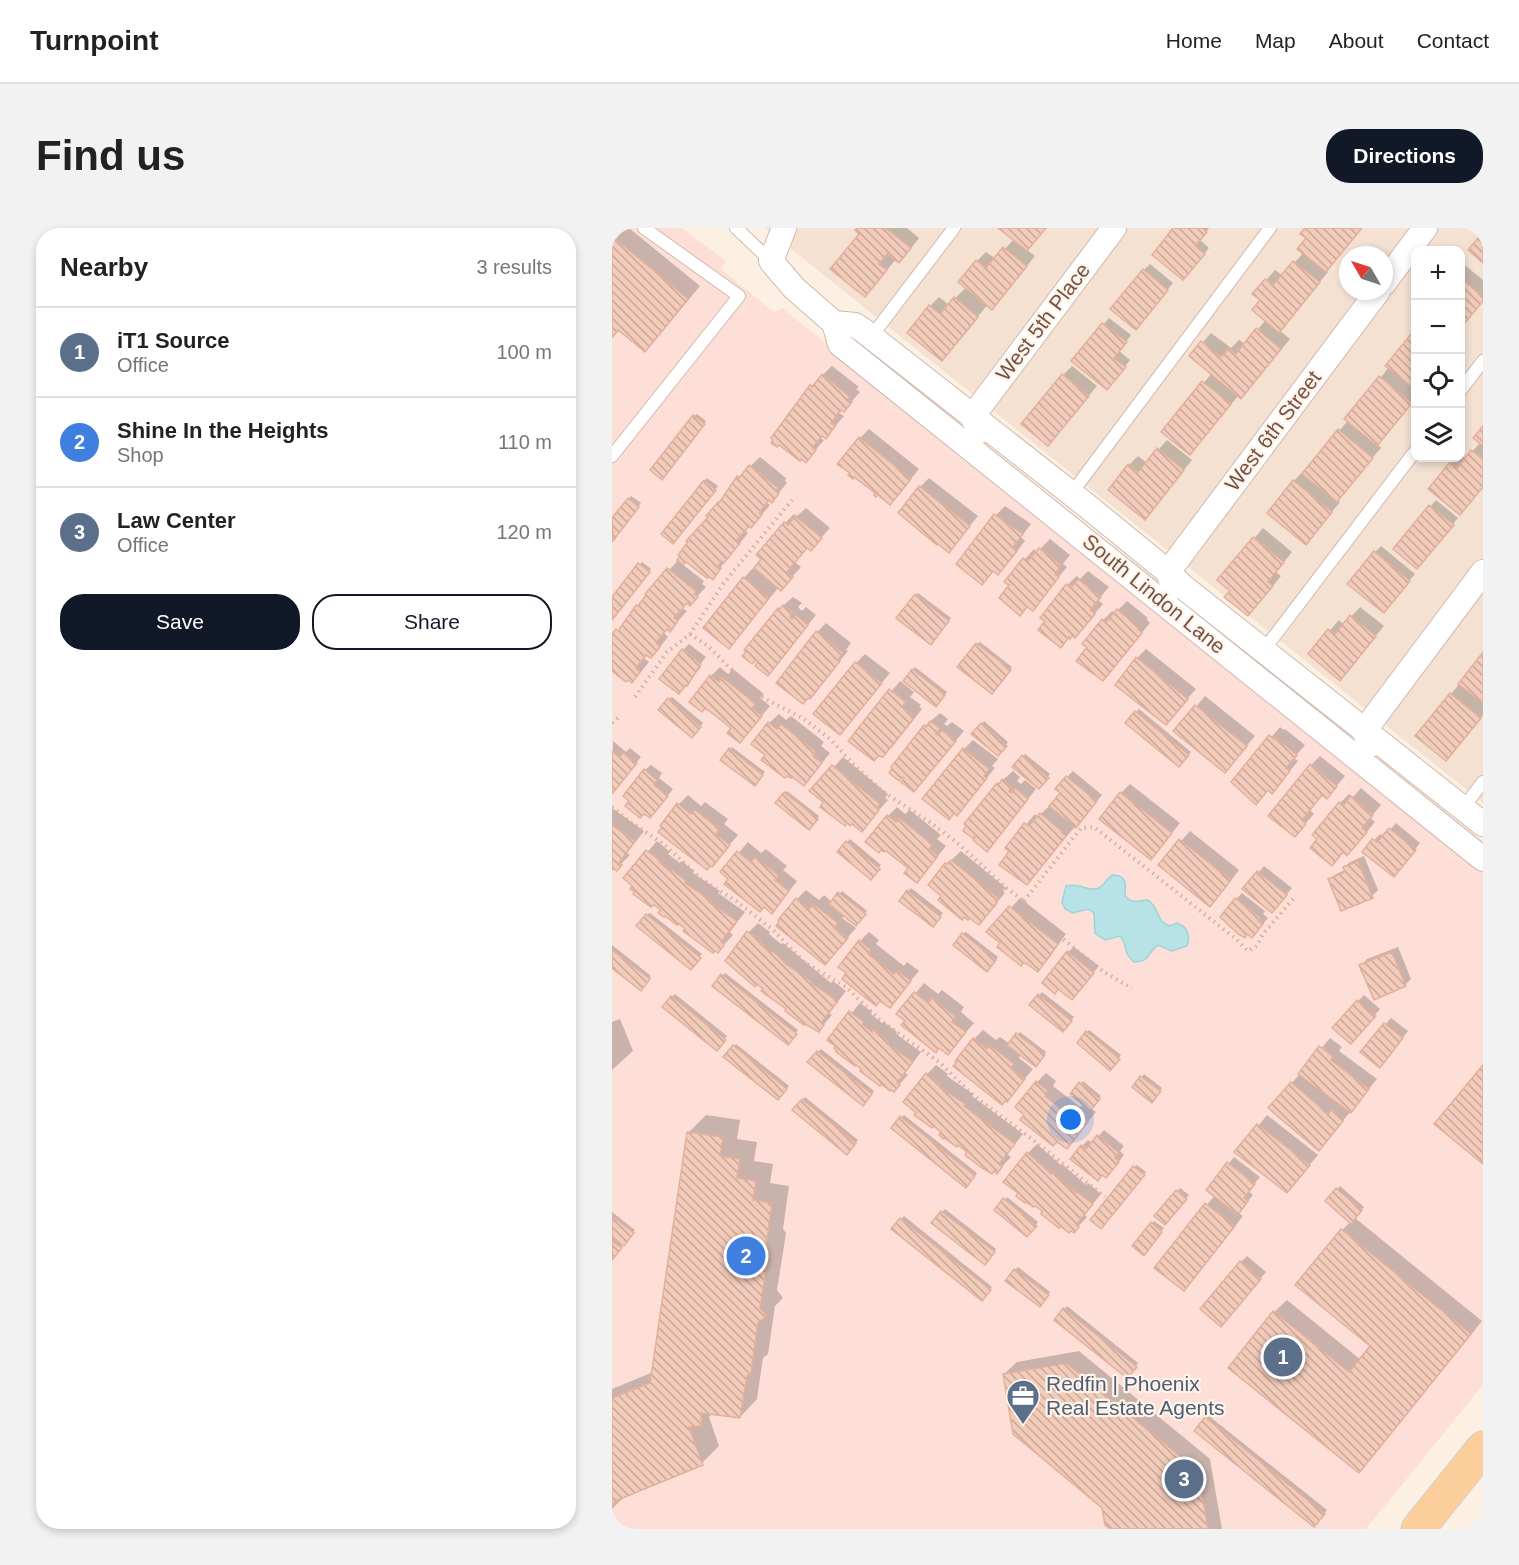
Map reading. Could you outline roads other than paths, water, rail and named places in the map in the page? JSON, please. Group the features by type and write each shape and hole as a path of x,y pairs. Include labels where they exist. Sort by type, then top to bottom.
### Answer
{"main road":[{"path":"1418,1529 1483,1448"}],"street":[{"path":"771,261 784,228"},
{"name":"West 5th Place","path":"972,417 1114,228"},
{"path":"1393,271 1425,228"},
{"name":"South Lindon Lane","path":"771,261 794,288 834,323 840,344 1483,859"},
{"name":"West 6th Street","path":"1168,572 1371,300"},
{"name":"South Lindon Lane","path":"834,323 855,325 1071,494 1263,651 1483,824"},
{"path":"972,417 986,442 1007,468 1017,485"},
{"path":"1168,572 1176,592 1201,622 1207,636"},
{"path":"1401,792 1394,776 1376,754 1364,731 1483,572"},
{"path":"1450,832 1460,830 1474,835 1483,842"}],"lane":[{"path":"613,452 739,296 644,228"},
{"path":"736,228 771,261"},
{"path":"871,338 954,228"},
{"path":"1071,494 1270,228"},
{"path":"1465,386 1483,361"},
{"path":"1263,651 1411,457"},
{"path":"1463,808 1483,782"}],"water":[{"path":"1113,875 1118,875 1123,879 1125,896 1128,899 1148,900 1155,907 1162,922 1170,926 1177,923 1183,926 1188,935 1187,946 1172,951 1158,945 1147,958 1134,962 1128,955 1120,936 1105,940 1095,933 1094,913 1088,909 1073,913 1065,909 1062,902 1066,886 1076,885 1096,889"}],"place":[{"name":"Shine In the Heights","path":"746,1256"},
{"name":"iT1 Source","path":"1283,1357"},
{"name":"Redfin | Phoenix Real Estate Agents","path":"1023,1425"},
{"name":"Law Center","path":"1184,1479"}]}
